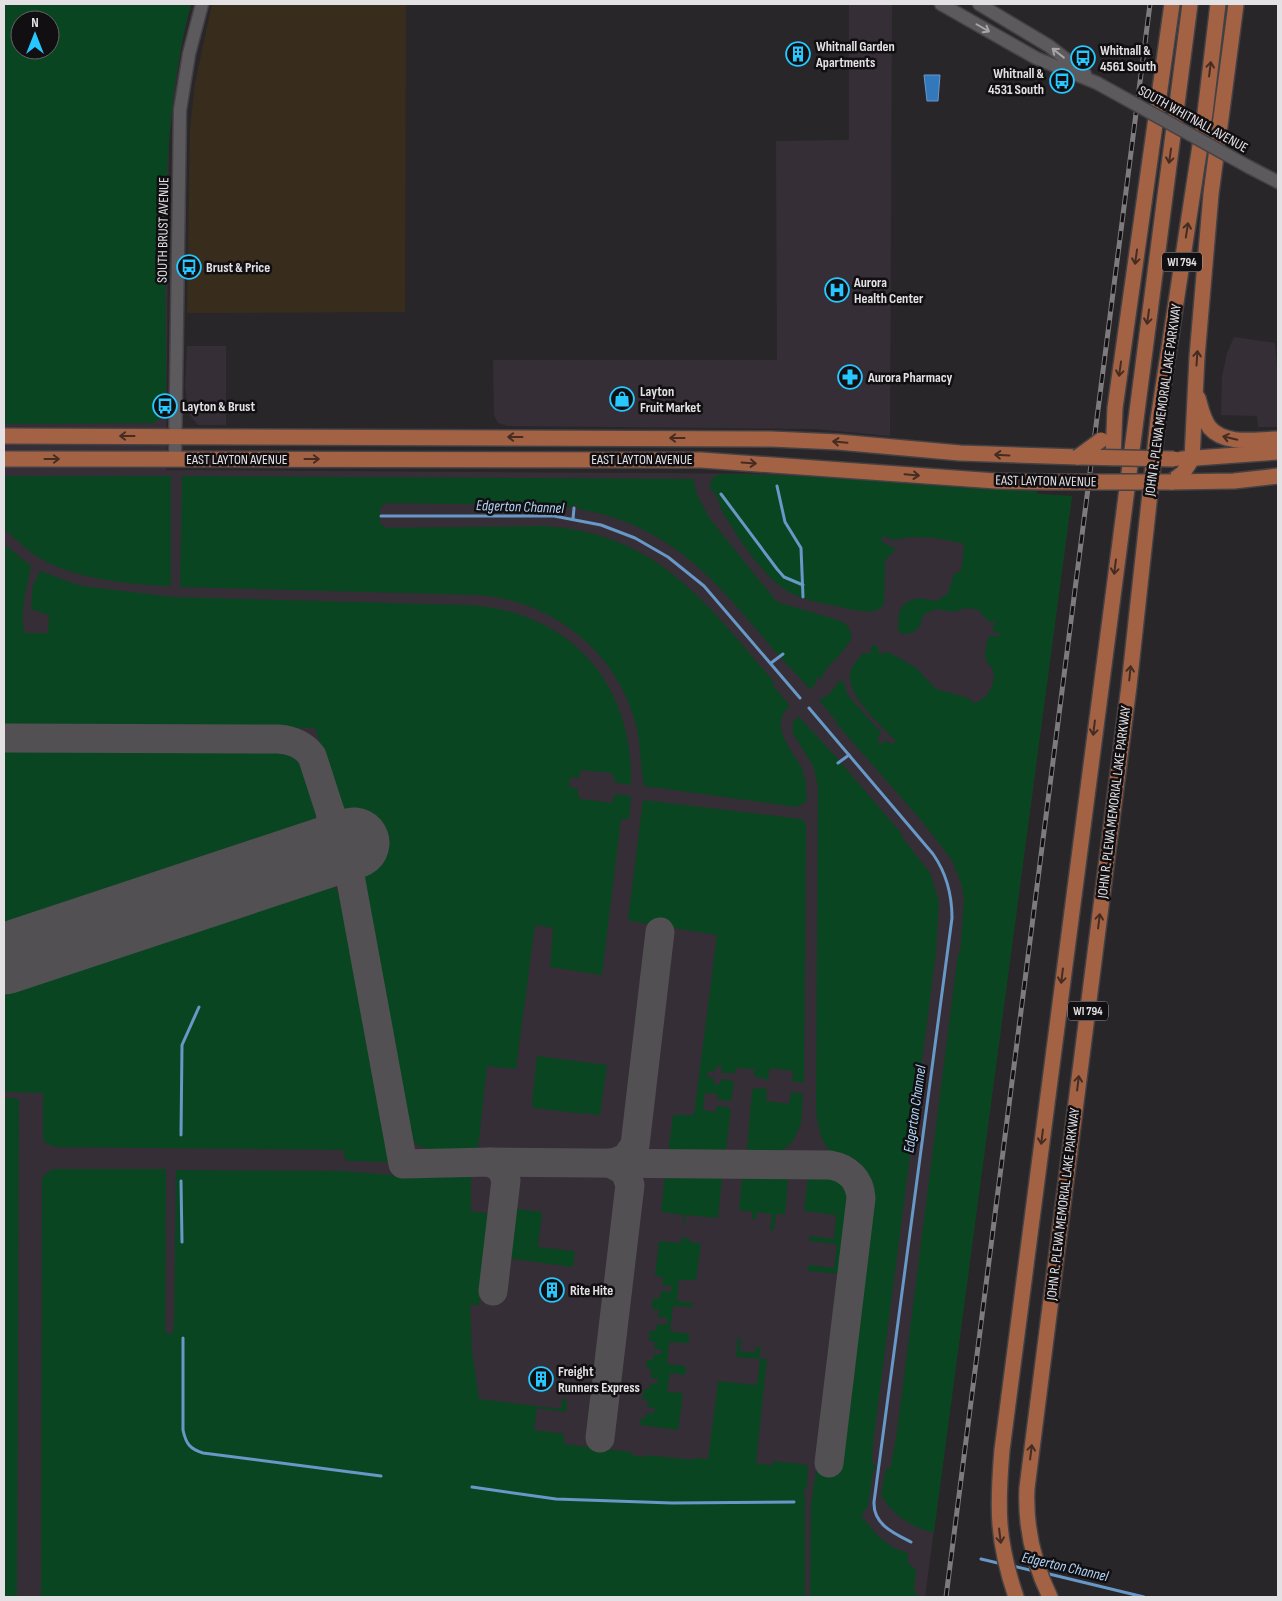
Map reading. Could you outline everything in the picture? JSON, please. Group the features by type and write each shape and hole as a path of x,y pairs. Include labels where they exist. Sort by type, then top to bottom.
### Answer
{"main road":[{"path":"1138,482 1123,473 1108,447 1172,4"},
{"name":"JOHN R. PLEWA MEMORIAL LAKE PARKWAY","path":"1016,1597 1000,1538 998,1488 1117,548 1190,4"},
{"name":"JOHN R. PLEWA MEMORIAL LAKE PARKWAY","path":"1050,1597 1032,1548 1026,1501 1129,686 1158,420 1203,123 1218,4"},
{"path":"1177,482 1192,459 1195,390 1211,194 1236,4"},
{"path":"1195,390 1209,427 1221,436 1235,440 1278,439"},
{"name":"EAST LAYTON AVENUE","path":"4,436 778,439 960,453 1078,457 1108,447 1174,459 1278,452"},
{"path":"1078,457 1108,447"},
{"name":"EAST LAYTON AVENUE","path":"4,459 701,460 996,481 1047,482 1177,482 1278,476"},
{"path":"1177,482 1278,466"}],"street":[{"name":"SOUTH BRUST AVENUE","path":"176,459 180,110 189,54 202,4"},
{"name":"SOUTH WHITNALL AVENUE","path":"941,4 1036,58 1096,83 1278,181"},
{"name":"SOUTH WHITNALL AVENUE","path":"979,4 1049,46 1096,83"}],"shaded area":[{"path":"4,4 191,4 183,34 169,136 166,470 789,474 988,490 1037,491 1037,494 1072,496 925,1597 4,1597"},
{"path":"212,4 406,4 405,312 187,313 190,129 195,83"},
{"path":"849,4 892,4 890,436 815,429 508,426 498,423 494,415 493,360 777,360 776,141 849,140"},
{"path":"1234,337 1275,343 1278,376 1278,427 1258,427 1257,416 1221,415 1222,377 1227,353"},
{"path":"187,346 226,346 226,425 198,425 189,414 185,387"}],"green space":[{"path":"4,4 191,4 180,53 168,152 165,254 166,404 164,415 154,423 4,424"},
{"path":"721,474 1037,491 1037,494 1072,496 934,1532 919,1528 896,1514 881,1494 886,1469 890,1469 896,1439 958,953 960,953 964,900 962,886 952,860 920,819 836,723 819,700 828,695 840,681 843,681 848,695 881,733 877,740 881,744 887,740 891,745 896,741 873,718 853,689 850,679 851,670 862,654 873,652 870,650 872,645 878,646 878,651 882,654 888,652 915,667 936,689 968,698 974,703 983,699 992,686 994,676 986,660 986,648 989,636 999,636 1000,633 993,632 994,621 988,622 987,618 982,616 979,610 965,608 954,612 935,609 923,615 920,626 912,633 903,634 898,631 899,612 905,603 918,598 937,601 948,593 954,574 961,571 964,546 962,543 935,538 910,537 894,540 883,536 881,539 884,543 896,549 885,560 884,604 878,610 857,611 815,602 784,589 755,560 722,512 717,497 710,489 712,479"},
{"path":"4,476 171,476 171,586 105,580 72,572 56,567 27,550 4,529"},
{"path":"182,476 693,479 697,495 710,519 777,602 838,620 847,625 852,635 846,647 827,668 821,680 817,677 815,685 810,689 781,658 784,656 783,653 779,656 715,583 692,562 668,544 642,529 612,517 578,509 576,504 570,508 537,505 386,503 380,508 380,523 386,528 543,526 583,531 618,542 648,557 676,577 701,599 774,682 772,684 790,706 784,713 781,721 781,730 788,746 803,770 802,775 805,776 807,801 797,807 644,786 636,725 627,699 614,675 598,653 578,634 556,619 531,607 505,599 478,595 180,587"},
{"path":"4,544 31,566 23,609 25,633 48,633 49,615 31,609 33,585 40,571 81,586 174,597 466,605 502,610 535,621 564,637 588,658 607,684 621,714 629,748 631,785 614,782 615,779 611,773 581,770 579,778 570,777 569,787 578,789 578,796 581,799 612,803 615,794 631,796 629,819 621,819 602,975 550,967 553,928 535,925 516,1069 487,1066 478,1149 428,1149 417,1145 411,1137 363,873 315,728 4,726"},
{"path":"799,717 839,760 838,764 841,763 902,834 901,836 930,873 939,902 936,952 873,1444 872,1463 876,1466 873,1471 868,1506 861,1516 879,1537 894,1548 908,1553 908,1563 916,1570 914,1590 918,1597 810,1597 811,1500 817,1466 837,1467 869,1195 864,1177 840,1160 825,1145 816,1111 818,788 814,768 793,733 793,721"},
{"path":"4,750 279,751 287,754 299,763 312,793 316,818 312,827 302,835 4,934"},
{"path":"643,800 801,819 806,823 804,1082 792,1082 793,1071 770,1068 768,1080 754,1076 754,1069 736,1068 735,1073 721,1073 722,1067 716,1066 715,1072 708,1071 707,1077 714,1078 714,1084 720,1084 721,1079 730,1080 734,1083 731,1101 717,1100 718,1094 705,1093 703,1110 716,1112 717,1106 728,1107 731,1110 726,1149 720,1154 668,1153 673,1115 694,1115 717,935 630,921 628,919"},
{"path":"319,881 333,886 344,907 388,1162 346,1161 343,1150 54,1147 43,1141 43,1093 4,1092 4,985"},
{"path":"537,1056 607,1065 600,1115 588,1114 588,1109 586,1114 533,1108"},
{"path":"757,1088 767,1089 766,1101 789,1104 791,1092 803,1094 801,1124 792,1143 789,1143 789,1146 774,1154 750,1154 747,1151 752,1090"},
{"path":"4,1097 19,1099 17,1597 4,1597"},
{"path":"52,1169 166,1169 165,1330 167,1334 173,1332 174,1320 176,1170 344,1171 391,1175 471,1173 471,1211 490,1214 479,1305 470,1305 472,1350 479,1399 561,1409 562,1399 567,1399 566,1412 537,1408 534,1430 564,1434 564,1444 630,1452 635,1456 646,1457 646,1455 693,1460 694,1458 708,1459 718,1381 757,1385 760,1359 736,1357 738,1338 741,1338 740,1351 755,1353 756,1347 761,1347 759,1358 767,1359 756,1463 773,1465 774,1461 808,1465 807,1487 804,1490 806,1507 802,1507 805,1510 805,1597 41,1597 42,1177"},
{"path":"665,1174 720,1174 722,1178 718,1218 686,1215 685,1224 683,1224 684,1215 661,1212"},
{"path":"747,1174 787,1176 785,1214 776,1214 774,1230 770,1230 772,1214 757,1212 756,1219 752,1219 752,1212 739,1210 742,1180"},
{"path":"822,1175 841,1182 849,1193 850,1230 847,1257 842,1274 808,1271 808,1265 834,1268 837,1244 809,1241 810,1236 834,1239 836,1215 804,1211 808,1176"},
{"path":"517,1209 541,1212 538,1247 573,1251 575,1253 573,1267 513,1259 510,1253"},
{"path":"682,1233 683,1238 690,1239 690,1242 701,1244 696,1280 679,1280 677,1301 693,1303 693,1307 673,1306 670,1331 689,1334 689,1343 669,1342 667,1364 686,1366 685,1375 670,1373 667,1392 683,1393 678,1430 641,1425 640,1418 646,1419 646,1413 654,1413 655,1408 647,1407 648,1400 642,1399 644,1389 649,1389 650,1383 657,1384 658,1379 651,1378 651,1369 646,1368 647,1360 653,1360 653,1354 661,1354 662,1350 654,1348 655,1342 649,1341 650,1330 656,1331 657,1324 667,1325 667,1318 658,1317 659,1310 652,1309 653,1298 660,1298 661,1291 671,1292 671,1286 662,1285 663,1277 655,1276 659,1241 681,1243"}],"water":[{"path":"924,75 940,75 938,101 927,101"}],"waterway":[{"path":"777,486 785,522 801,548 803,597"},
{"path":"721,494 784,577 803,585"},
{"path":"573,519 574,508"},
{"name":"Edgerton Channel","path":"381,516 554,516 601,525 635,538 668,557 704,586 800,698"},
{"path":"771,663 783,654"},
{"name":"Edgerton Channel","path":"809,708 933,854 948,884 951,901 952,918 874,1502 877,1516 885,1527 911,1542"},
{"path":"838,763 849,755"},
{"path":"181,1135 182,1045 199,1007"},
{"path":"181,1181 182,1242"},
{"path":"183,1338 183,1430 187,1442 192,1448 203,1453 381,1476"},
{"path":"472,1487 556,1499 672,1503 794,1502"},
{"name":"Edgerton Channel","path":"981,1559 1002,1564"},
{"name":"Edgerton Channel","path":"1013,1566 1034,1571"},
{"name":"Edgerton Channel","path":"1045,1573 1144,1597"}],"taxiway":[{"path":"4,738 278,739 297,743 309,752 312,756 349,870 403,1164 490,1162 830,1165 842,1169 852,1176 858,1186 861,1198 829,1463"},
{"path":"312,857 330,834 331,814"},
{"path":"614,1163 626,1158 635,1145 660,932"},
{"path":"490,1162 501,1168 506,1180 493,1291"},
{"path":"600,1438 630,1185 625,1171 610,1163"}],"runway":[{"path":"4,959 354,843"}],"railway":[{"path":"946,1597 1150,4"}],"place":[{"name":"Whitnall Garden Apartments","path":"798,54"},
{"name":"Whitnall & 4561 South","path":"1083,58"},
{"name":"Whitnall & 4531 South","path":"1062,81"},
{"name":"Brust & Price","path":"189,267"},
{"name":"Aurora Health Center","path":"837,290"},
{"name":"Aurora Pharmacy","path":"850,377"},
{"name":"Layton Fruit Market","path":"622,399"},
{"name":"Layton & Brust","path":"165,406"},
{"name":"Rite Hite","path":"552,1290"},
{"name":"Freight Runners Express","path":"541,1379"}]}
